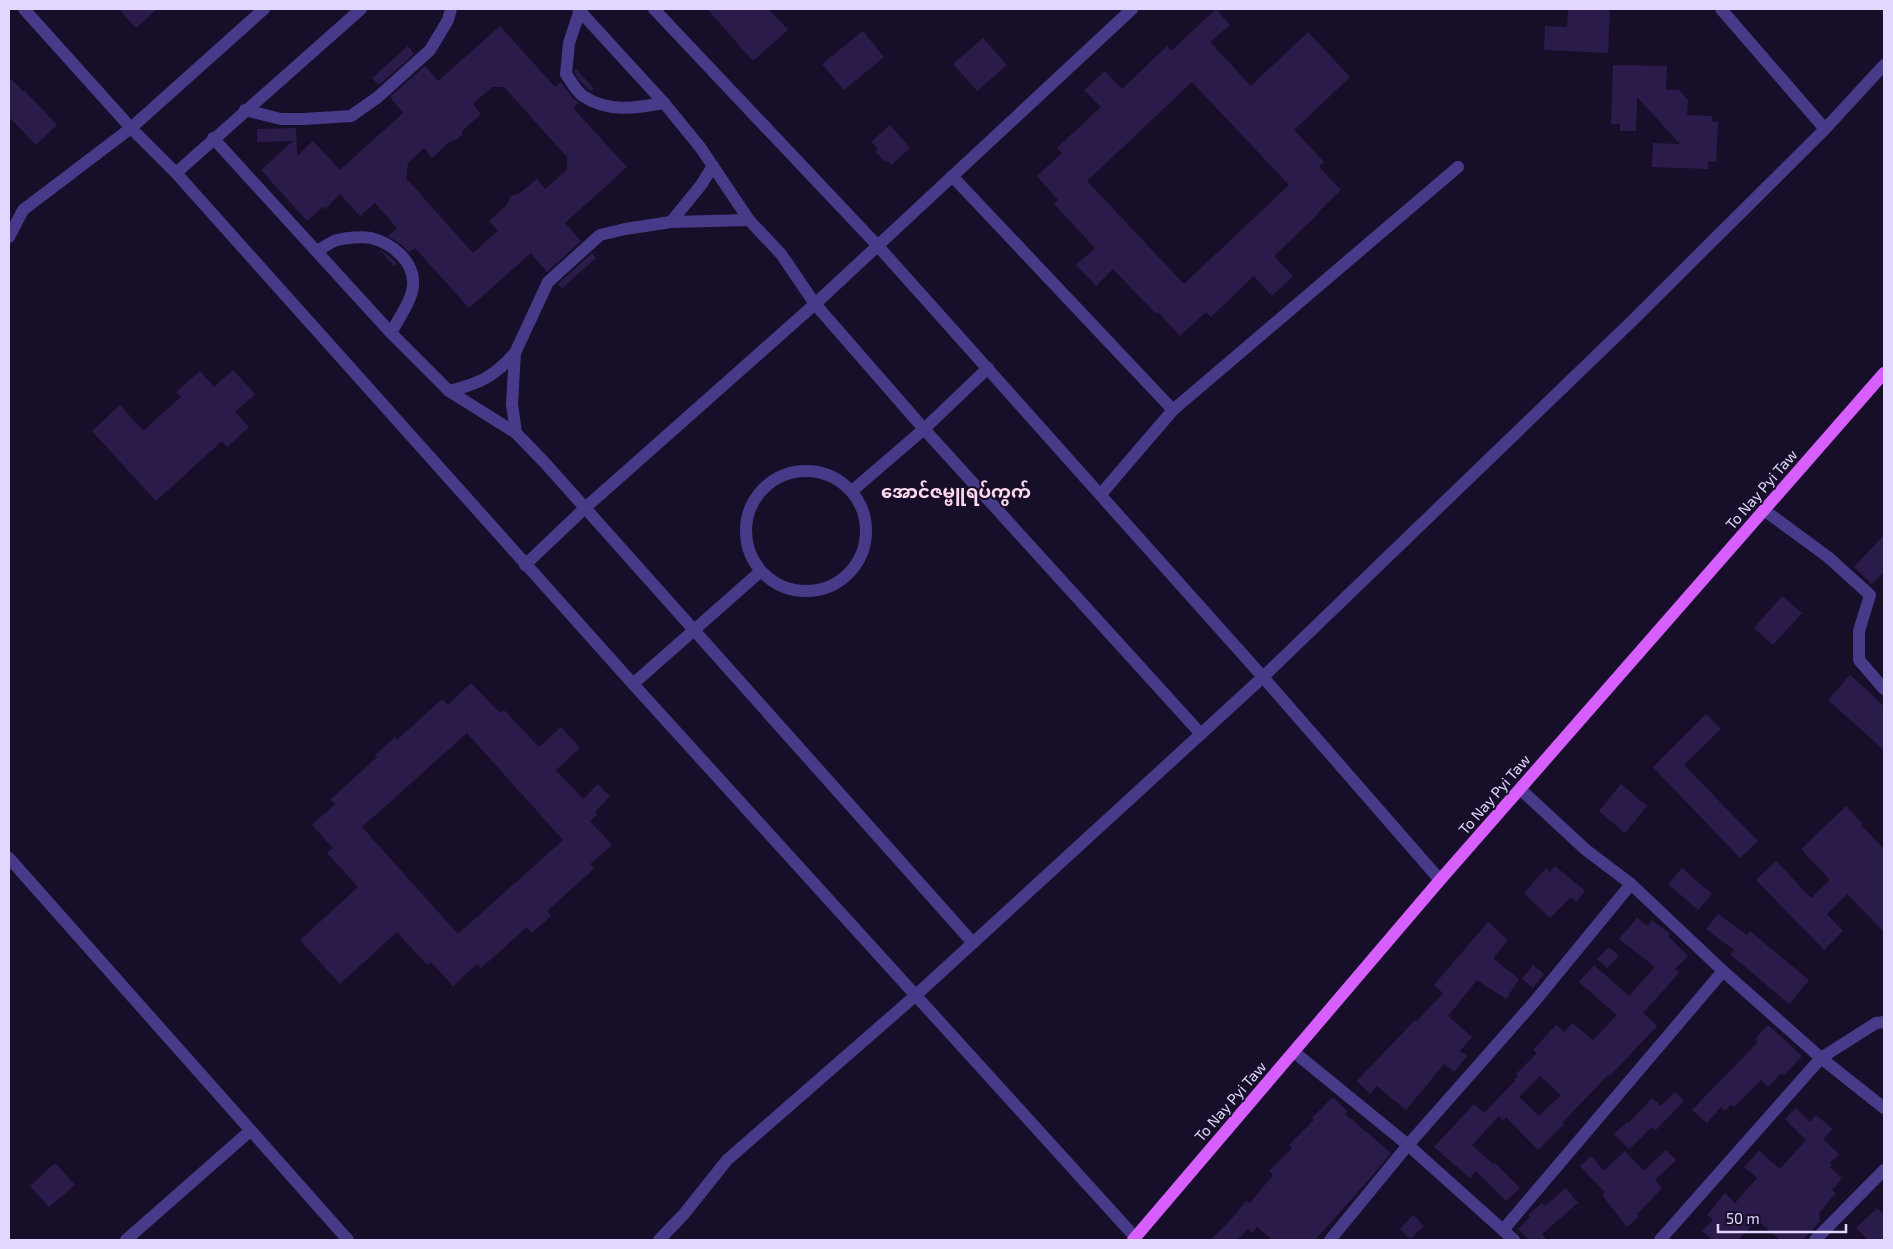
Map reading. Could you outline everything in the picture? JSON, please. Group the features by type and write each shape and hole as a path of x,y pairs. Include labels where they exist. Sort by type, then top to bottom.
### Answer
{"main road":[{"name":"To Nay Pyi Taw","path":"1134,1239 1440,880 1884,373"}],"street":[{"path":"24,9 131,128 176,173 525,565 1134,1239"},
{"path":"9,237 23,210 131,128 264,9"},
{"path":"176,173 360,9"},
{"path":"245,110 281,119 351,116 378,97 430,50 448,20 451,9"},
{"path":"654,9 877,245 988,368 1263,677 1440,880"},
{"path":"525,565 585,508 815,304 1132,9"},
{"path":"1721,9 1825,129"},
{"path":"664,103 634,108 606,107 582,95 566,74 568,43 579,10 664,103 700,147 749,220 781,254 815,304 924,429 1201,734"},
{"path":"659,1240 684,1214 727,1160 916,996 1263,677 1624,329 1825,129 1884,65"},
{"path":"214,138 391,333 449,391 516,433 973,942"},
{"path":"671,222 701,185 713,166"},
{"path":"1101,494 1173,410 1458,167"},
{"path":"952,176 1173,410"},
{"path":"449,391 472,385 501,369 515,352 548,282 600,235 671,222 749,220"},
{"path":"316,251 336,240 369,237 384,242 401,254 413,271 413,286 406,306 391,333"},
{"path":"515,352 512,404 516,433"},
{"path":"852,491 924,429 988,368"},
{"path":"816,471 835,478 852,491 864,512 866,533 862,553 851,571 834,584 819,590 798,591 778,584 761,571 751,555 746,535 748,514 758,495 775,480 795,472 816,471"},
{"path":"1764,510 1828,557 1870,595 1858,631 1859,660 1884,689"},
{"path":"633,684 761,571"},
{"path":"1520,789 1586,850 1631,884 1723,971 1821,1058 1884,1108"},
{"path":"9,858 348,1240"},
{"path":"1330,1240 1408,1145 1535,1001 1631,884"},
{"path":"1503,1230 1723,971"},
{"path":"1660,1240 1821,1058 1876,1023 1884,1022"},
{"path":"1294,1052 1408,1145 1514,1240"},
{"path":"126,1240 250,1131"},
{"path":"1815,1240 1884,1170"}],"building":[{"path":"119,9 157,9 136,28"},
{"path":"707,9 769,9 788,30 753,61"},
{"path":"1216,9 1230,25 1210,42 1251,86 1308,32 1350,77 1294,130 1324,162 1319,167 1341,190 1274,256 1293,276 1272,296 1254,276 1211,317 1206,312 1180,336 1113,269 1096,286 1076,265 1095,248 1054,204 1058,200 1037,176 1062,153 1057,148 1101,107 1084,90 1105,71 1122,89 1167,46 1171,51","holes":["1192,82 1289,185 1184,284 1087,181"]},
{"path":"1568,9 1610,9 1608,53 1544,50 1545,26 1567,27"},
{"path":"500,26 555,87 561,82 579,103 573,108 627,167 565,223 581,241 547,272 531,253 469,308 415,248 409,252 388,236 397,228 375,203 360,216 340,194 325,209 323,207 307,221 261,170 293,141 257,142 257,129 296,128 297,156 313,141 340,170 403,113 390,97 425,66 438,81","holes":["492,87 504,87 567,157 567,170 545,189 537,179 520,193 511,196 507,205 489,221 498,231 473,253 406,178 408,163 424,148 432,158 449,142 458,139 462,131 481,114 473,104"]},
{"path":"863,31 884,57 844,90 822,64"},
{"path":"983,38 1007,65 977,91 953,64"},
{"path":"408,46 414,54 379,85 372,78"},
{"path":"1613,65 1667,66 1666,90 1679,90 1688,100 1687,115 1712,116 1712,122 1718,122 1716,162 1708,161 1708,169 1652,167 1653,143 1680,144 1637,97 1636,131 1620,131 1620,124 1611,124"},
{"path":"576,69 594,89 591,91 580,81 574,72"},
{"path":"9,77 57,125 36,145 9,117"},
{"path":"890,125 910,148 891,165 887,160 885,162 875,151 878,149 871,142"},
{"path":"379,249 389,256 397,263 394,266"},
{"path":"592,253 596,258 562,288 558,284"},
{"path":"233,370 255,394 235,412 249,427 227,447 222,441 156,501 92,431 120,405 143,431 181,397 176,392 200,371 214,387"},
{"path":"1884,535 1884,572 1872,584 1854,567"},
{"path":"1782,596 1802,613 1773,645 1754,628"},
{"path":"1850,675 1884,706 1884,750 1828,700"},
{"path":"471,683 500,713 504,710 539,747 561,727 580,748 556,770 583,799 598,784 610,796 595,812 597,815 590,821 612,845 590,864 594,869 547,911 551,916 532,933 527,927 481,968 477,964 453,986 431,962 427,965 397,932 340,984 300,940 358,887 327,853 333,848 312,825 335,804 330,800 377,757 375,755 395,737 397,740 442,699 448,705","holes":["467,733 563,840 458,934 362,827"]},
{"path":"1706,714 1721,729 1684,765 1758,841 1740,858 1653,767"},
{"path":"1621,784 1647,806 1625,833 1599,811"},
{"path":"1846,806 1884,849 1884,932 1847,894 1827,914 1843,931 1824,950 1756,880 1776,861 1811,898 1830,880 1801,849"},
{"path":"1555,866 1585,891 1576,902 1571,897 1550,918 1524,893 1546,868 1550,872"},
{"path":"1682,868 1712,894 1698,910 1668,884"},
{"path":"1718,914 1747,935 1750,931 1809,980 1789,1004 1730,954 1734,950 1706,929"},
{"path":"1637,918 1647,926 1652,920 1670,934 1668,936 1688,956 1675,969 1679,973 1643,1013 1657,1026 1538,1150 1506,1117 1503,1121 1499,1116 1472,1145 1493,1164 1495,1163 1520,1188 1506,1201 1476,1171 1470,1178 1434,1147 1474,1104 1484,1113 1515,1081 1518,1076 1516,1074 1537,1053 1533,1050 1556,1025 1565,1032 1572,1023 1593,1040 1617,1015 1579,982 1594,965 1629,996 1655,967 1619,939","holes":["1540,1076 1561,1095 1539,1116 1519,1097"]},
{"path":"1488,922 1508,940 1494,959 1519,979 1506,999 1477,980 1448,1016 1472,1037 1460,1051 1467,1056 1454,1072 1444,1064 1406,1110 1377,1086 1370,1094 1357,1081 1443,993 1434,985"},
{"path":"1609,947 1619,956 1607,968 1597,959"},
{"path":"1533,965 1544,974 1533,988 1522,979"},
{"path":"1768,1025 1802,1056 1784,1075 1781,1073 1768,1087 1761,1080 1734,1107 1731,1105 1725,1111 1721,1107 1707,1123 1692,1110 1758,1042 1755,1039"},
{"path":"1675,1092 1684,1101 1656,1130 1652,1127 1629,1149 1614,1134 1627,1122 1629,1123 1652,1098 1661,1106"},
{"path":"1333,1097 1347,1111 1345,1114 1391,1153 1371,1177 1315,1240 1272,1240 1257,1227 1252,1233 1248,1229 1237,1240 1211,1240 1246,1201 1250,1203 1273,1175 1269,1171 1292,1148 1289,1145 1314,1120 1312,1118"},
{"path":"1796,1108 1810,1122 1816,1115 1833,1129 1823,1139 1839,1154 1830,1163 1832,1165 1830,1167 1842,1178 1832,1190 1836,1193 1819,1213 1820,1221 1803,1240 1780,1240 1757,1220 1738,1240 1712,1240 1702,1231 1713,1220 1707,1215 1725,1193 1735,1203 1757,1178 1744,1167 1759,1151 1780,1169 1806,1140 1785,1119"},
{"path":"1666,1150 1676,1160 1655,1180 1662,1188 1637,1214 1639,1216 1627,1227 1602,1195 1605,1192 1580,1166 1591,1156 1604,1171 1625,1151 1644,1171"},
{"path":"55,1163 75,1185 49,1207 30,1186"},
{"path":"1566,1188 1578,1203 1542,1234 1547,1240 1529,1240 1518,1229 1530,1217 1528,1215 1542,1203 1545,1206"},
{"path":"1877,1208 1884,1215 1884,1240 1868,1240 1856,1228"},
{"path":"1413,1215 1424,1226 1410,1239 1400,1229"}],"district":[{"name":"အောင်ဇမ္ဗူရပ်ကွက်","path":"956,491"}]}
